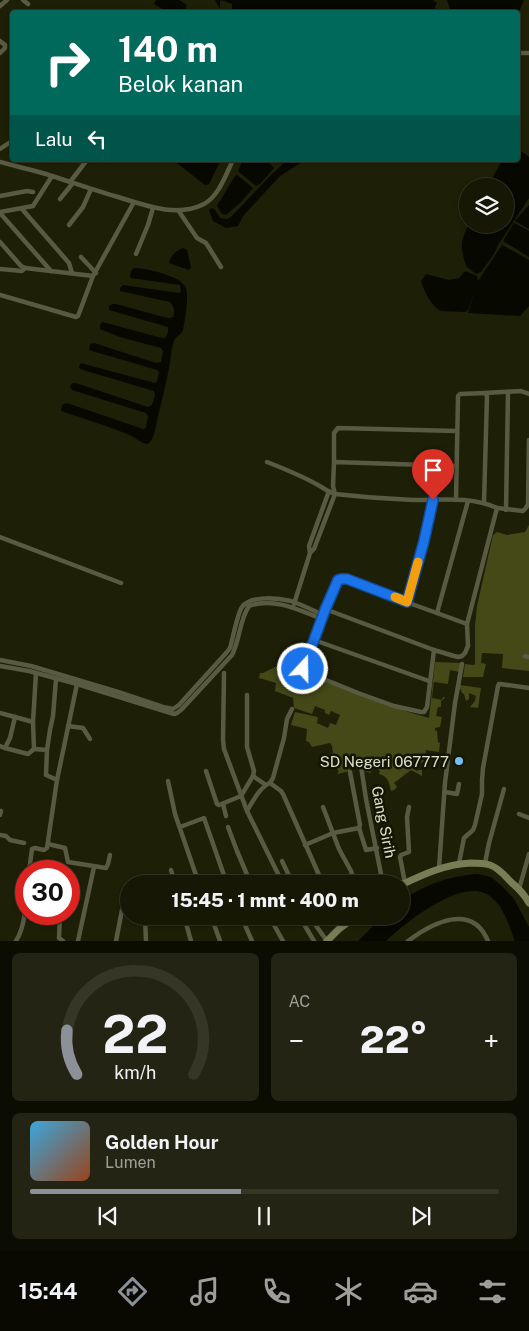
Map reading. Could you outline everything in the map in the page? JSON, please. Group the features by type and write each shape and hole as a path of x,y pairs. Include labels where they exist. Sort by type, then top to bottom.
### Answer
{"street":[{"path":"0,6 7,0"},
{"path":"23,0 28,4"},
{"path":"0,41 5,46 0,53"},
{"path":"0,162 154,208 178,210 196,208 206,203 220,186 232,162"},
{"path":"60,199 86,162"},
{"path":"0,213 31,206 35,203 52,176"},
{"path":"68,225 84,207 91,189"},
{"path":"0,196 28,191 33,192"},
{"path":"0,295 79,315 94,275 134,202"},
{"path":"136,254 154,208"},
{"path":"22,209 69,263 72,273"},
{"path":"178,210 195,236 206,243 221,267"},
{"path":"0,213 51,271"},
{"path":"0,242 25,268 94,275"},
{"path":"80,257 94,275"},
{"path":"0,269 22,271 25,268"},
{"path":"456,500 458,395 522,391 529,394"},
{"path":"506,510 508,392"},
{"path":"484,503 487,396 485,393"},
{"path":"310,553 314,549 335,494 334,433 338,428 456,431"},
{"path":"267,462 335,494 391,499 468,501 484,503 506,510 523,511 528,504 529,440"},
{"path":"334,462 456,466"},
{"path":"294,605 310,553 309,546 328,492 334,486"},
{"path":"407,602 433,500"},
{"path":"437,613 468,501"},
{"path":"324,503 331,505"},
{"path":"0,660 100,688 152,708 174,714 182,710 230,654 248,606 253,602 294,605 434,650 458,657 462,656 467,650 469,642 467,624 497,508"},
{"path":"0,537 121,583"},
{"path":"434,650 427,707 424,712 394,706 358,693 304,671 303,666 323,614 337,583 341,579 347,579 467,624"},
{"path":"314,640 429,681"},
{"path":"439,868 455,703 462,664"},
{"path":"0,666 30,668 36,673 56,679 100,688"},
{"path":"34,749 33,722 36,673"},
{"path":"224,673 224,750 247,811 279,875"},
{"path":"56,679 53,716 47,750 46,775 58,780"},
{"path":"31,860 32,850 35,848 44,850 48,844 58,780 77,684"},
{"path":"459,864 464,838 473,830 482,794 483,768 499,684 529,688"},
{"path":"206,771 217,804 223,804 241,796 253,776 254,771 247,747 247,695"},
{"path":"247,811 255,798 273,778 287,719 292,709"},
{"path":"0,713 33,722"},
{"path":"15,717 10,738 3,747 28,754 34,749 47,750"},
{"path":"68,726 82,728 90,739"},
{"name":"Gang Sirih","path":"361,766 382,875"},
{"path":"350,772 359,828 366,850 377,848"},
{"path":"253,776 281,791 283,794 319,875"},
{"path":"168,780 175,814 196,875"},
{"path":"445,792 458,794 460,784"},
{"path":"485,864 504,789"},
{"path":"223,804 226,816"},
{"path":"323,807 339,849 352,875"},
{"path":"402,875 400,857 409,852 407,817 409,807"},
{"path":"519,814 529,818"},
{"path":"180,827 204,818 224,875"},
{"path":"228,827 247,875"},
{"path":"305,845 333,833 359,828"},
{"path":"0,835 10,840 24,843"},
{"path":"48,844 65,848 68,862 94,867 106,868 110,855"},
{"path":"519,889 529,854"},
{"path":"282,860 289,875"},
{"path":"410,881 439,868 459,864 492,865 519,889 529,902"},
{"path":"78,941 94,867"},
{"path":"171,870 172,875"},
{"path":"408,941 433,925 458,919 477,925 483,931 488,941"},
{"path":"116,941 120,920"},
{"path":"16,941 22,925"},
{"path":"60,925 59,938 63,941"},
{"path":"145,925 146,941"},
{"path":"187,925 191,941"},
{"path":"214,925 220,941"},
{"path":"245,925 252,941"},
{"path":"274,925 283,941"},
{"path":"304,925 314,941"},
{"path":"315,925 327,941 344,925"}],"green space":[{"path":"529,525 529,655 523,654 523,657 529,658 529,671 502,668 503,654 482,653 481,663 486,664 483,677 463,677 465,664 475,664 477,606 493,535 497,532 507,535 525,532"},
{"path":"435,662 461,663 459,672 450,670 448,684 434,682 432,698 442,700 445,697 444,699 441,701 441,707 438,707 436,716 442,717 440,727 435,728 438,742 440,743 439,752 426,750 425,762 417,763 415,768 416,771 422,770 422,776 411,770 394,783 397,787 391,791 388,780 379,774 380,771 375,767 370,773 363,771 361,762 351,764 349,766 350,771 337,774 339,771 337,765 325,767 323,756 333,753 330,743 312,747 306,741 307,729 291,725 295,712 318,717 317,723 328,728 330,723 336,725 340,715 331,711 329,715 325,713 325,710 315,706 312,714 294,708 293,698 275,691 276,683 259,678 260,673 281,664 395,708 429,718"},
{"path":"460,685 481,688 478,708 470,707 475,701 476,696 469,693 469,699 466,701 464,694 459,689"}],"shaded area":[{"path":"156,0 179,0 187,5 185,10 164,10 154,4"},
{"path":"215,0 221,0 221,10"},
{"path":"221,0 433,0 437,3 436,10 232,10 232,4"},
{"path":"447,0 524,0 520,10 450,10"},
{"path":"520,150 529,157 529,198 514,221 514,178 492,178 501,162 520,162"},
{"path":"176,162 220,162 209,184 205,185"},
{"path":"242,162 268,162 274,168 256,186 238,171"},
{"path":"285,162 302,162 280,176 243,216 238,226 226,228 213,221 209,210 212,208 215,210 220,218 227,219 231,217"},
{"path":"237,175 253,188 226,215 222,214 217,206"},
{"path":"529,205 529,229 515,221"},
{"path":"514,223 529,231 529,257 503,241 508,233 514,233"},
{"path":"465,233 506,233 481,272 476,274 466,266 462,249"},
{"path":"502,245 529,260 529,306 520,316 468,313 475,290 468,310 465,312 441,311 434,306 426,294 421,281 426,274 449,280 459,278 465,271 477,276 478,281"},
{"path":"183,248 187,250 191,268 189,270 169,263 174,254"},
{"path":"134,268 147,269 171,276 183,284 187,292 183,330 173,344 155,431 148,444 130,435 61,411 62,405 67,403 143,429 146,428 148,416 146,413 72,390 70,387 72,383 76,383 148,407 152,405 155,395 154,391 80,369 79,367 81,363 155,383 157,381 159,372 157,370 89,350 90,344 94,343 156,363 161,362 163,351 161,348 120,337 100,329 102,322 165,338 168,327 109,310 109,306 116,304 167,318 173,317 174,309 170,302 120,291 120,288 123,285 179,293 181,291 180,285 131,278 131,271"},
{"path":"477,874 491,877 503,887 514,899 529,927 529,941 515,941 506,917 496,901 480,892 466,892 451,896 410,921 410,895 437,882"},
{"path":"374,925 405,925 386,941 358,941"}],"slow traffic":[{"path":"395,597 407,602 418,562"}],"place":[{"name":"SD Negeri 067777","path":"459,761"}],"route":[{"path":"303,669 338,580 347,579 407,602 433,500"}]}
